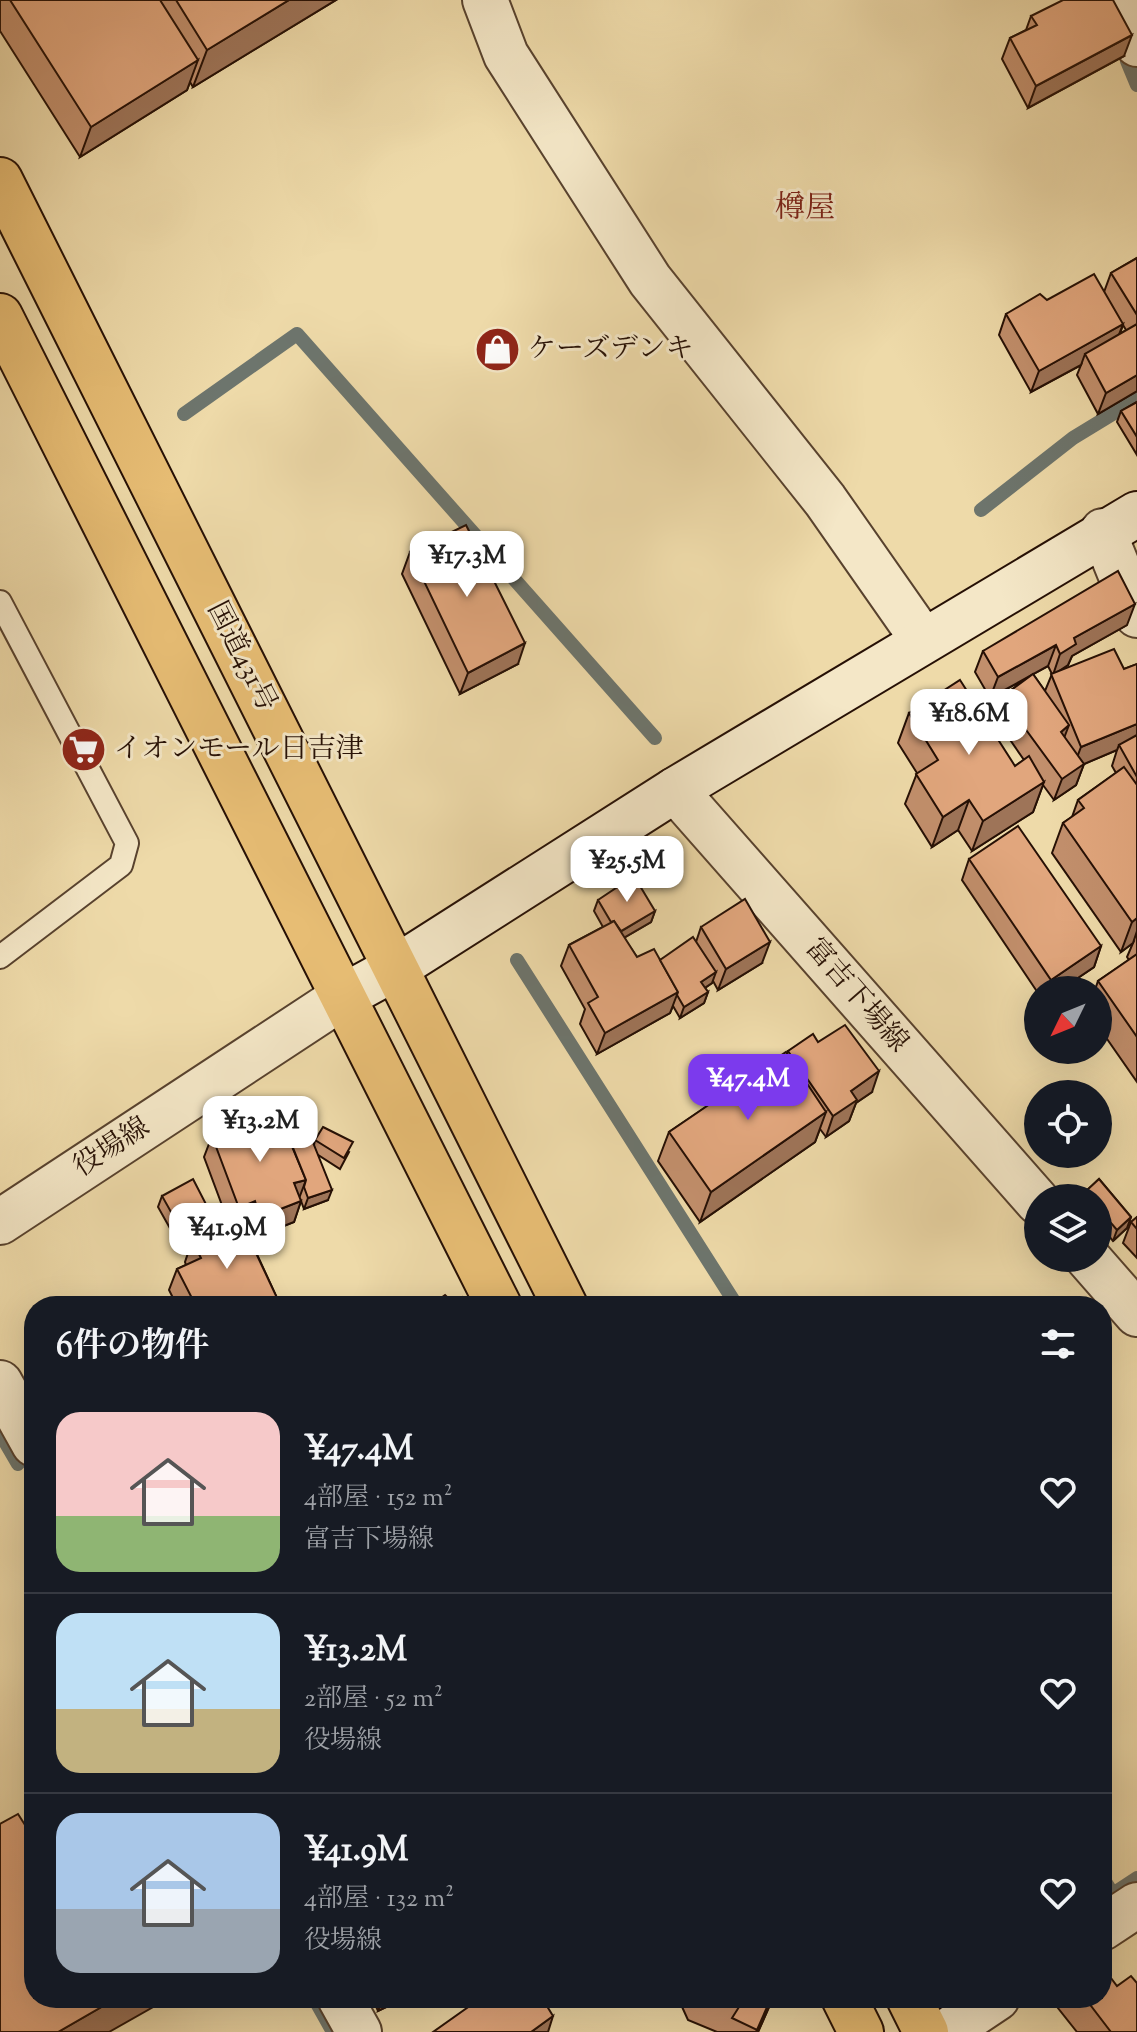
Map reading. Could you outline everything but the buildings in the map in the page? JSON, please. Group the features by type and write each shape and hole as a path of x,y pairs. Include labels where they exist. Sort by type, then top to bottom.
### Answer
{"highway":[{"name":"国道431号","path":"0,180 560,1296"},
{"path":"0,316 14,362 344,996 494,1296"},
{"path":"849,2008 861,2032"},
{"path":"914,2008 926,2032"}],"street":[{"path":"485,0 506,55 650,280 825,500 923,640"},
{"path":"1118,0 1137,44"},
{"path":"1120,523 1137,615"},
{"name":"役場線","path":"0,1222 344,996 397,967 675,790 1120,523"},
{"name":"富吉下場線","path":"675,790 1024,1186"},
{"path":"1100,1272 1137,1314"},
{"path":"0,1383 24,1426"},
{"path":"346,2008 359,2032"},
{"path":"946,2032 982,2008"}],"lane":[{"path":"0,602 127,843 121,865 0,957"}],"waterway":[{"path":"1127,61 1137,85"},
{"path":"184,414 297,334 655,738"},
{"path":"981,510 1073,438 1137,399"},
{"path":"517,960 731,1296"},
{"path":"0,1433 18,1464"},
{"path":"1112,1894 1137,1878"},
{"path":"320,2008 333,2032"}],"place":[{"name":"ケーズデンキ","path":"497,350"},
{"name":"イオンモール日吉津","path":"83,750"}],"district":[{"name":"樽屋","path":"805,209"}]}
